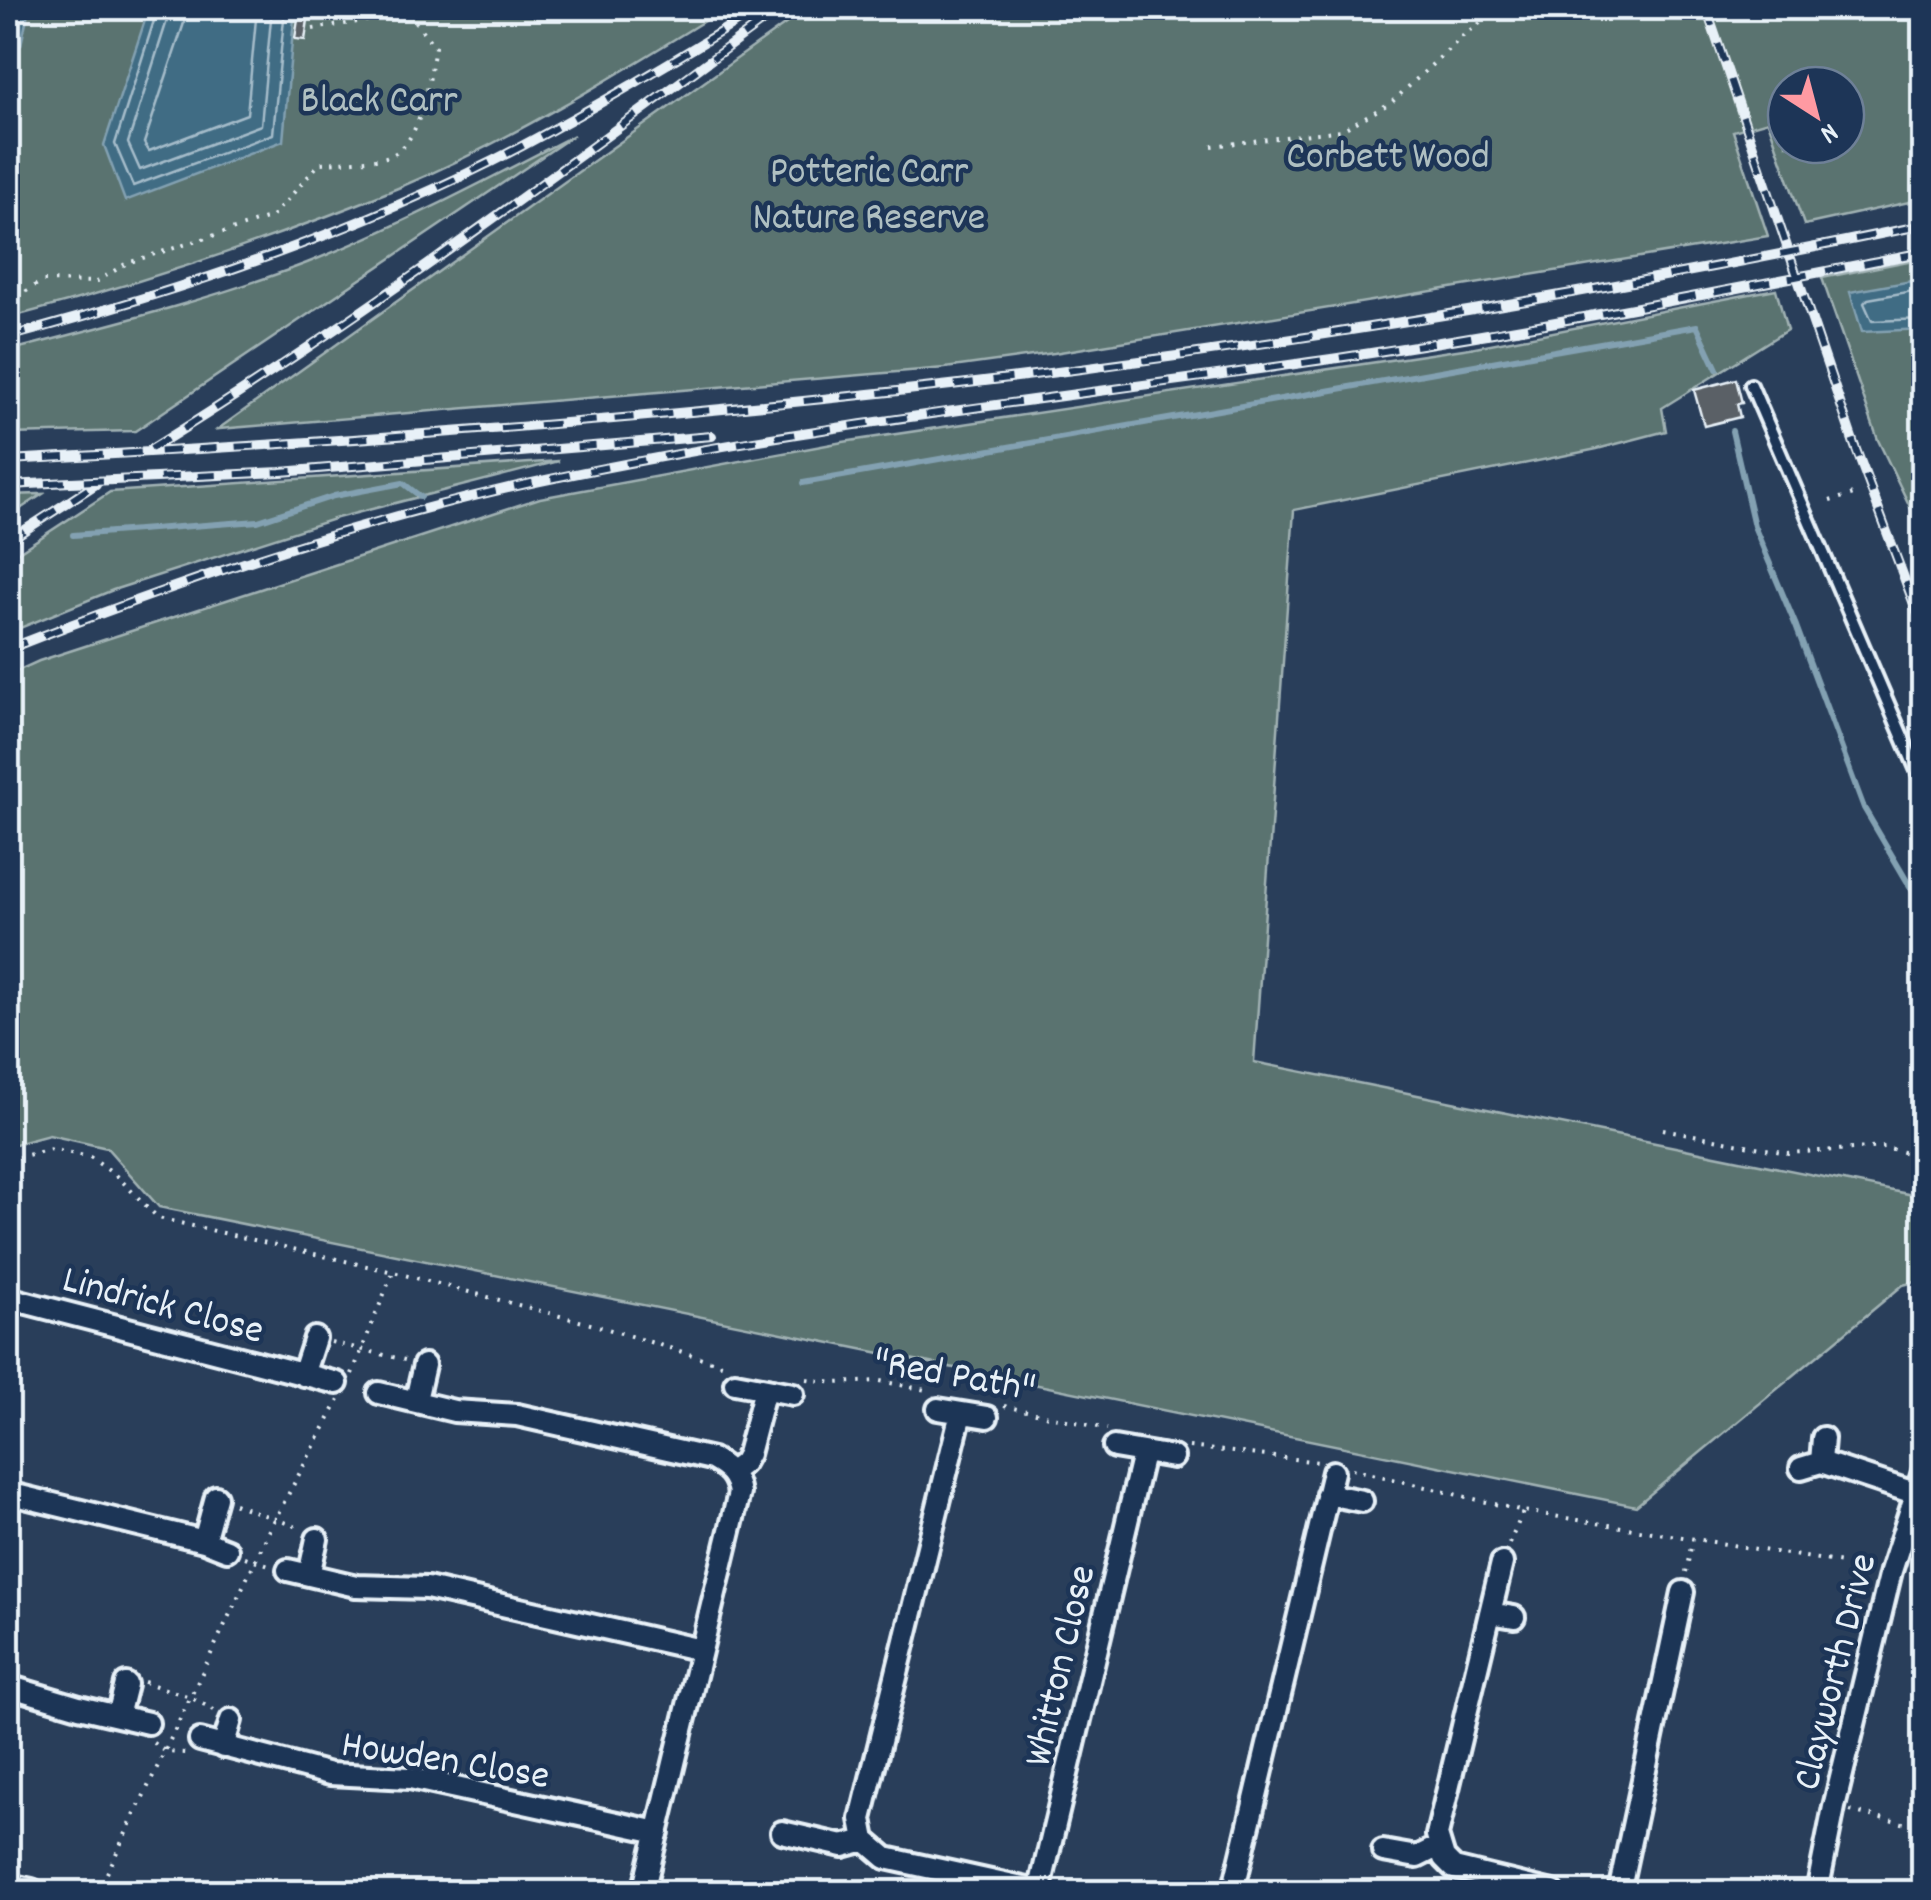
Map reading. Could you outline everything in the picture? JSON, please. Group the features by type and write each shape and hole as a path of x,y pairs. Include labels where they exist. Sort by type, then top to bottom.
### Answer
{"street":[{"name":"Lindrick Close","path":"8,1298 337,1383"},
{"name":"Lindrick Close","path":"303,1374 315,1338"},
{"path":"416,1400 424,1365"},
{"path":"737,1375 765,1389 795,1386"},
{"path":"731,1472 743,1464 748,1454 765,1389"},
{"path":"379,1392 454,1410 517,1415 712,1459 731,1472 739,1494 643,1892"},
{"path":"936,1401 961,1413 989,1410"},
{"path":"865,1840 861,1819 961,1413"},
{"path":"1823,1438 1811,1465 1917,1494"},
{"path":"1117,1440 1142,1454 1174,1451"},
{"name":"Whitton Close","path":"782,1832 842,1846 865,1840 886,1858 1040,1892 1142,1454"},
{"path":"1233,1892 1336,1468"},
{"name":"Clayworth Drive","path":"1817,1892 1891,1571 1924,1469"},
{"path":"8,1493 227,1550"},
{"path":"1328,1494 1362,1501"},
{"path":"204,1541 216,1497"},
{"path":"309,1576 317,1539"},
{"path":"1502,1563 1438,1826 1439,1846 1444,1858 1465,1872 1553,1892"},
{"path":"288,1570 356,1586 427,1588 701,1650"},
{"path":"1619,1892 1683,1592"},
{"path":"1490,1613 1514,1617"},
{"path":"118,1716 126,1684"},
{"path":"8,1686 148,1723"},
{"path":"223,1747 231,1720"},
{"name":"Howden Close","path":"200,1740 330,1774 410,1778 658,1832"},
{"path":"1383,1851 1417,1857 1439,1846"},
{"path":"8,1887 31,1892"}],"lane":[{"path":"1751,385 1924,787"}],"path":[{"path":"313,29 410,14 416,8"},
{"path":"1212,146 1342,130 1392,102 1466,34 1501,8"},
{"path":"8,303 42,282 96,282 126,263 272,217 320,163 392,155 411,136 427,90 434,47 410,14"},
{"path":"1830,500 1856,493"},
{"path":"1663,1129 1788,1153 1885,1147 1924,1158"},
{"path":"8,1160 51,1149 90,1157 119,1178 158,1218 393,1272 737,1375"},
{"path":"98,1892 274,1519 364,1350 393,1272"},
{"path":"315,1338 424,1365"},
{"name":"\"Red Path\"","path":"795,1386 880,1380 936,1401"},
{"name":"\"Red Path\"","path":"989,1410 1117,1440"},
{"path":"1174,1451 1336,1468 1523,1512 1924,1578"},
{"path":"216,1497 318,1534 317,1539"},
{"path":"1502,1563 1523,1512"},
{"path":"1683,1592 1692,1541"},
{"path":"227,1550 288,1570"},
{"path":"126,1684 131,1677 190,1697 231,1720"},
{"path":"148,1723 144,1736 166,1752 192,1754 200,1740"},
{"path":"1834,1807 1924,1828"}],"green space":[{"name":"Black Carr","path":"8,8 725,8 524,127 398,188 205,260 8,318"},
{"name":"Potteric Carr Nature Reserve","path":"808,8 1923,8 1923,199 1804,225 1783,165 1866,165 1866,65 1766,65 1766,122 1733,131 1768,236 945,368 218,429"},
{"path":"574,135 135,431 8,434 8,351 196,300 307,263 409,219"},
{"path":"1923,258 1923,534 1878,440 1822,278"},
{"path":"1776,289 1787,330 1662,408 1666,431 1597,449 1294,510 1254,1062 1923,1197 1923,1280 1903,1285 1636,1506 159,1207 107,1148 49,1135 8,1146 8,675 39,661 540,498 843,442 1470,348"},
{"path":"559,461 337,518 113,590 8,633 8,559 110,492"},
{"path":"43,494 8,517 8,495"}],"water":[{"path":"8,8 29,8 21,45 8,46"},
{"path":"149,8 295,8 283,141 125,201 104,145"},
{"path":"1923,279 1923,329 1862,332 1850,292"}],"building":[{"path":"298,19 308,20 305,40 295,39"},
{"path":"1736,379 1742,403 1737,404 1740,417 1704,426 1694,390"}],"waterway":[{"path":"1904,8 1924,18"},
{"path":"803,483 1697,326 1717,369"},
{"path":"1732,431 1754,526 1864,808 1924,910"},
{"path":"73,535 258,521 334,496 403,483 421,497"}],"railway":[{"path":"8,337 205,278 398,205 552,130 759,8"},
{"path":"151,449 392,290 781,8"},
{"path":"1706,8 1854,444 1924,631"},
{"path":"8,460 546,425 814,400 1081,369 1504,305 1924,225"},
{"path":"8,649 315,540 441,504 609,467 820,430 1423,345 1924,252"},
{"path":"8,485 281,472 712,436"},
{"path":"8,541 96,484"}],"park label":[{"name":"Corbett Wood","path":"1388,153"}]}
